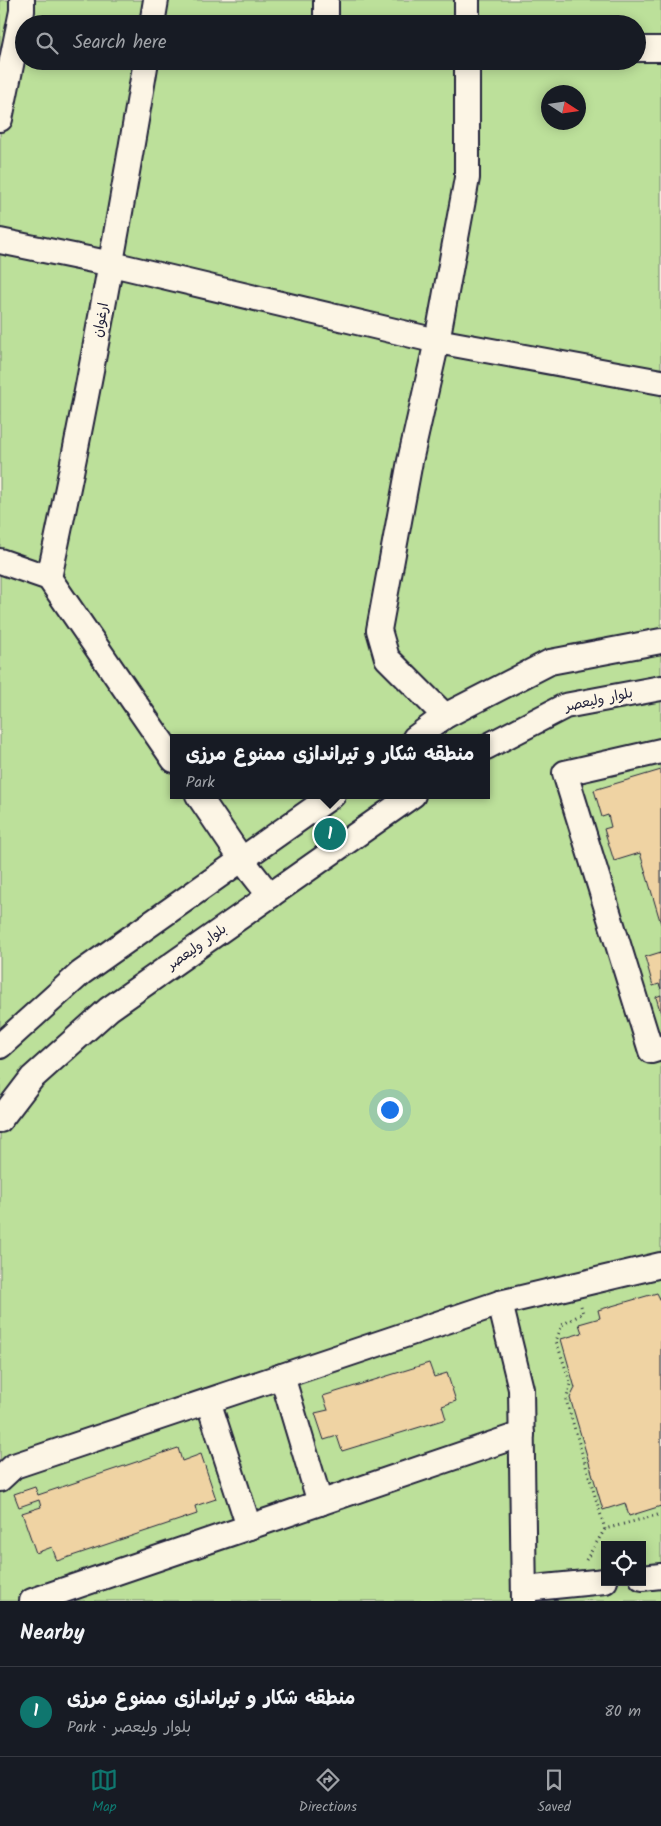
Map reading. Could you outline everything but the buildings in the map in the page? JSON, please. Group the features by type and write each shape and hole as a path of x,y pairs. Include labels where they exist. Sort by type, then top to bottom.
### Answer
{"street":[{"path":"21,15 22,0"},
{"path":"154,15 156,0"},
{"path":"326,0 326,15"},
{"path":"467,0 467,15"},
{"path":"0,119 15,45"},
{"path":"646,49 661,49"},
{"name":"ارغوان","path":"49,578 76,454 112,264 144,70"},
{"path":"445,716 387,658 379,630 410,461 437,341 467,178 467,70"},
{"path":"0,241 112,264 437,341 661,382"},
{"path":"0,561 49,578 170,754"},
{"path":"420,734 445,716 550,662 661,641"},
{"name":"بلوار ولیعصر","path":"490,745 565,706 661,688"},
{"path":"661,751 565,773 651,1050 661,1048"},
{"path":"201,799 242,860 270,896"},
{"path":"0,1046 81,973 327,799"},
{"name":"بلوار ولیعصر","path":"0,1120 32,1078 109,1009 407,799"},
{"path":"0,1479 14,1466 500,1303 661,1265"},
{"path":"500,1303 521,1389 524,1595 572,1585 601,1581"},
{"path":"282,1376 320,1503"},
{"path":"208,1401 249,1527"},
{"path":"32,1601 522,1434"},
{"path":"646,1578 661,1576"}],"path":[{"path":"575,1286 583,1313 562,1325 556,1341 571,1384 566,1400 605,1528"},
{"path":"572,1585 605,1528 661,1514"}],"green space":[{"path":"0,0 661,0 661,1601 0,1601"}],"place":[{"name":"منطقه شکار و تیراندازی ممنوع مرزی","path":"330,834"}]}
